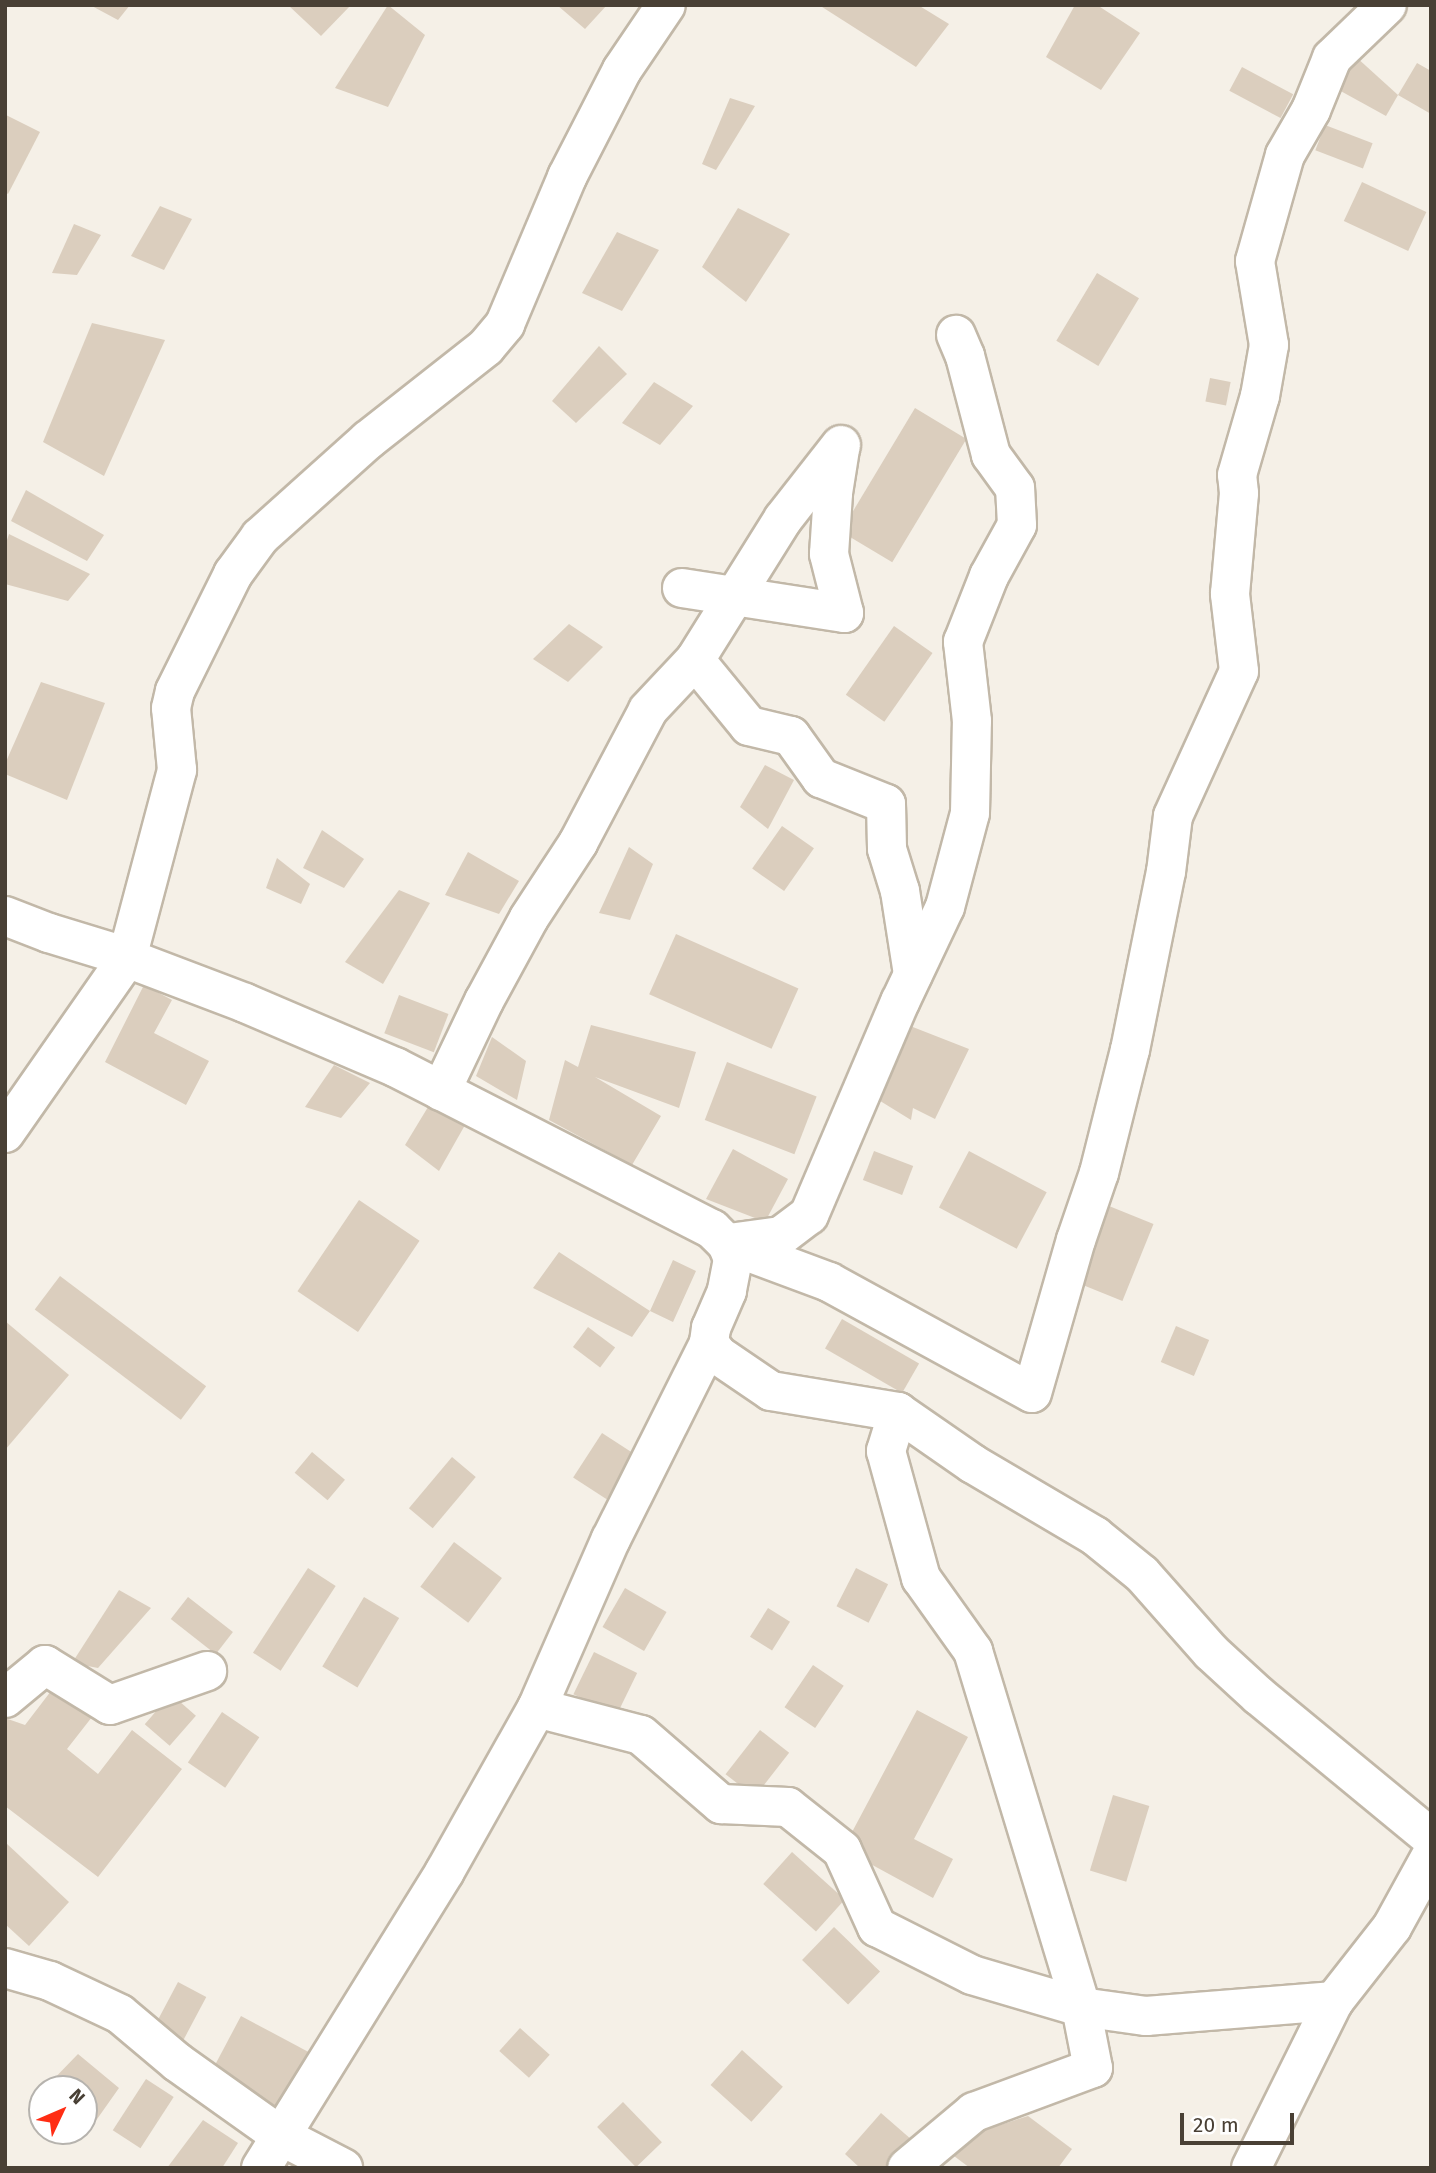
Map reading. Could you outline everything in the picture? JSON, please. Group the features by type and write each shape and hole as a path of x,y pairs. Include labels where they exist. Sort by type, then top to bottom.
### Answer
{"street":[{"path":"5,1133 127,958 177,770 171,708 175,691 233,574 260,537 368,440 486,347 505,324 567,177 622,70 666,5"},
{"path":"727,1244 829,1282 1032,1393 1076,1240 1099,1173 1130,1050 1166,872 1173,816 1239,671 1230,594 1237,475 1260,396 1269,345 1255,261 1285,155 1311,110 1332,58 1387,5"},
{"path":"727,1244 781,1236 809,1214 913,974 945,907 970,813 972,721 963,642 989,576 1017,525 1015,488 991,455 965,356 956,335"},
{"path":"441,1091 484,1001 529,918 578,843 648,710 695,660 736,595 682,589"},
{"path":"695,660 748,726 791,736 821,778 886,804 887,849 900,891 913,974"},
{"path":"5,916 245,1003 441,1091 712,1228 727,1244 733,1259 727,1290 710,1328 709,1343 611,1539 537,1708 445,1871 261,2168"},
{"path":"709,1343 718,1355 771,1391 898,1412 973,1464 1095,1536 1142,1574 1211,1652 1259,1696 1431,1838"},
{"path":"898,1412 886,1451 921,1578 973,1650 1081,2007 1093,2068 974,2112 907,2168"},
{"path":"5,1698 45,1665 110,1705 207,1671"},
{"path":"537,1708 641,1735 720,1804 788,1807 842,1850 877,1927 972,1975 1081,2007 1146,2016 1334,2001"},
{"path":"1251,2168 1334,2001 1392,1927 1431,1856"},
{"path":"5,1968 50,1981 120,2014 177,2062 281,2136 343,2168"}],"building":[{"path":"90,5 130,5 118,20"},
{"path":"288,5 351,5 321,36"},
{"path":"388,5 425,35 388,107 335,88"},
{"path":"557,5 607,5 585,29"},
{"path":"819,5 918,5 949,24 916,67"},
{"path":"1075,5 1097,5 1140,33 1101,90 1046,57"},
{"path":"1355,56 1398,95 1386,116 1337,89"},
{"path":"1417,63 1431,71 1431,114 1398,95"},
{"path":"1242,67 1293,94 1281,118 1229,91"},
{"path":"730,98 755,106 716,170 702,164"},
{"path":"6,115 40,132 8,194 5,192"},
{"path":"1325,125 1373,143 1363,168 1315,150"},
{"path":"1362,182 1426,212 1408,251 1344,221"},
{"path":"160,206 192,219 164,270 131,256"},
{"path":"738,208 790,234 746,302 702,267"},
{"path":"74,224 101,235 77,275 52,273"},
{"path":"617,232 659,250 622,311 582,293"},
{"path":"1097,273 1139,298 1098,366 1056,341"},
{"path":"92,323 165,340 104,476 43,442"},
{"path":"599,346 627,374 576,423 552,401"},
{"path":"1210,378 1231,382 1226,406 1205,402"},
{"path":"654,382 693,406 660,445 622,423"},
{"path":"915,408 966,439 892,562 841,531"},
{"path":"26,490 104,535 87,561 11,521"},
{"path":"9,534 90,574 68,601 5,584 5,546"},
{"path":"569,624 603,647 568,682 533,659"},
{"path":"894,626 933,653 884,722 846,695"},
{"path":"41,682 105,703 67,800 5,774 5,764"},
{"path":"765,765 794,780 768,829 740,807"},
{"path":"782,826 814,848 784,891 752,869"},
{"path":"322,830 364,859 344,888 303,868"},
{"path":"629,847 653,864 630,920 599,913"},
{"path":"468,852 519,881 499,914 445,895"},
{"path":"277,858 310,884 301,904 266,888"},
{"path":"399,890 430,903 383,984 345,962"},
{"path":"676,934 798,989 772,1049 649,994"},
{"path":"144,985 172,1000 154,1033 209,1061 186,1105 105,1062"},
{"path":"399,995 448,1014 434,1052 384,1033"},
{"path":"900,1022 969,1049 935,1119 913,1108 911,1120 864,1091"},
{"path":"591,1025 696,1052 679,1108 595,1077 661,1116 632,1165 549,1120 565,1060 578,1067"},
{"path":"492,1037 526,1061 517,1100 476,1076"},
{"path":"727,1062 817,1096 794,1154 705,1120"},
{"path":"334,1065 370,1083 341,1118 305,1107"},
{"path":"428,1107 465,1125 439,1171 405,1145"},
{"path":"733,1149 788,1179 765,1222 706,1199"},
{"path":"874,1151 913,1166 902,1195 863,1180"},
{"path":"969,1151 1047,1192 1017,1249 939,1208"},
{"path":"359,1200 420,1241 358,1332 297,1291"},
{"path":"1109,1206 1154,1224 1122,1301 1078,1283"},
{"path":"559,1252 650,1311 632,1337 533,1288"},
{"path":"673,1260 696,1271 673,1322 650,1311"},
{"path":"60,1276 206,1386 181,1420 35,1310"},
{"path":"842,1319 919,1364 902,1393 825,1348"},
{"path":"5,1321 69,1375 5,1450"},
{"path":"1176,1326 1209,1340 1194,1376 1161,1362"},
{"path":"588,1327 615,1347 600,1367 573,1347"},
{"path":"602,1433 636,1455 607,1499 573,1477"},
{"path":"312,1452 345,1480 328,1500 295,1473"},
{"path":"452,1457 476,1477 433,1528 409,1508"},
{"path":"454,1542 502,1578 468,1623 420,1587"},
{"path":"308,1568 336,1586 281,1671 253,1653"},
{"path":"856,1568 888,1584 869,1623 836,1606"},
{"path":"625,1588 667,1612 644,1651 602,1627"},
{"path":"119,1590 151,1608 98,1668 72,1663"},
{"path":"188,1597 233,1632 216,1654 171,1619"},
{"path":"364,1597 399,1618 357,1688 322,1666"},
{"path":"768,1608 790,1622 772,1651 750,1637"},
{"path":"594,1652 637,1673 617,1715 573,1694"},
{"path":"813,1665 844,1686 815,1728 784,1707"},
{"path":"61,1678 99,1708 67,1749 98,1774 132,1730 182,1769 98,1877 5,1806 5,1718 25,1725"},
{"path":"171,1694 196,1716 170,1746 145,1724"},
{"path":"917,1710 968,1737 914,1839 953,1859 933,1898 843,1849"},
{"path":"222,1712 259,1737 225,1788 188,1763"},
{"path":"760,1730 789,1753 755,1797 726,1774"},
{"path":"1113,1795 1149,1806 1126,1882 1090,1871"},
{"path":"5,1842 69,1902 29,1946 5,1924"},
{"path":"792,1852 845,1900 816,1931 763,1884"},
{"path":"834,1927 880,1971 848,2005 802,1960"},
{"path":"178,1982 206,1997 183,2041 155,2026"},
{"path":"241,2016 309,2052 279,2108 211,2072"},
{"path":"520,2028 550,2055 529,2078 499,2051"},
{"path":"742,2050 783,2087 751,2122 711,2085"},
{"path":"78,2054 119,2088 98,2118 98,2075 58,2075"},
{"path":"146,2079 174,2097 140,2148 113,2130"},
{"path":"623,2102 662,2142 636,2167 597,2127"},
{"path":"881,2113 912,2140 887,2168 860,2168 845,2154"},
{"path":"1028,2116 1072,2149 1058,2168 970,2168 954,2156 969,2135"},
{"path":"203,2120 238,2143 222,2168 167,2168"}]}
